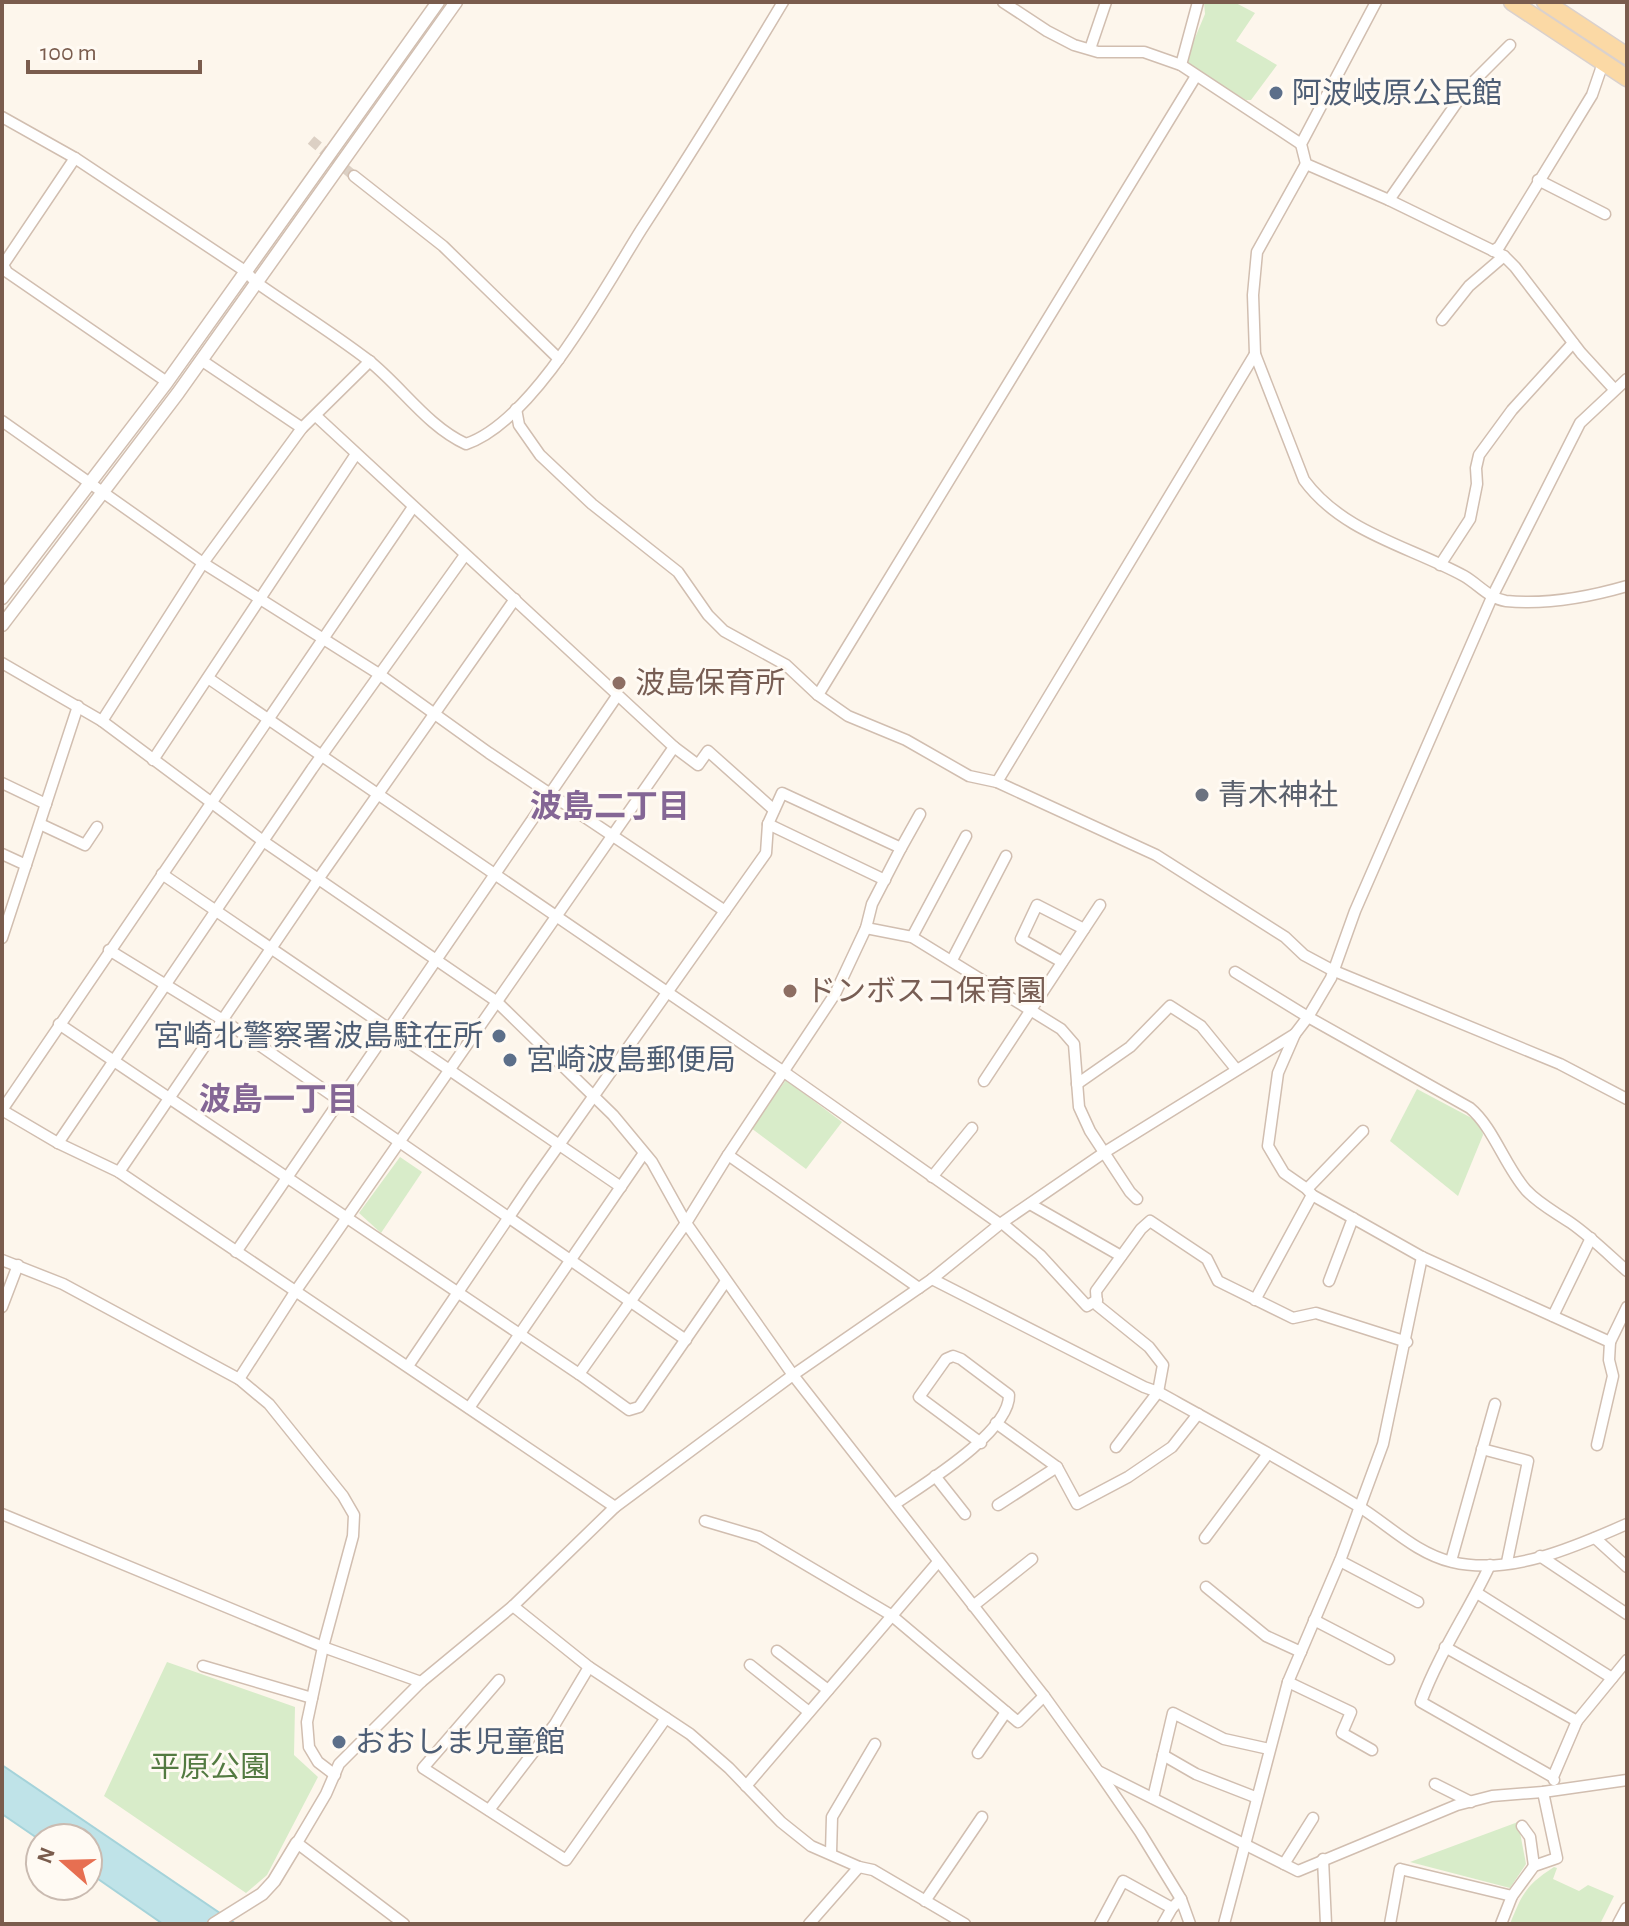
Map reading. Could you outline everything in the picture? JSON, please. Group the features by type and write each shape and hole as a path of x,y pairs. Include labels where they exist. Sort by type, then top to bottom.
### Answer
{"main road":[{"path":"1512,2 1627,78"},
{"path":"1545,2 1627,55"}],"street":[{"path":"2,598 167,382 438,2"},
{"path":"2,625 201,360 456,2"},
{"path":"2,117 75,158 245,271 257,283 370,361 428,418 466,444 480,439 516,409 559,359 783,2"},
{"path":"1003,2 1074,45 1144,52 1181,65 1301,144 1306,164 1257,252 1253,295 1255,354 1304,480 1330,509 1374,535 1463,575 1492,597 1503,601 1541,601 1604,593 1627,586"},
{"path":"1090,49 1106,2"},
{"path":"1181,65 1198,2"},
{"path":"1301,144 1376,2"},
{"path":"1389,200 1467,88 1510,45"},
{"path":"1442,320 1498,254 1499,247 1538,180 1592,95 1603,63"},
{"path":"818,695 1196,76"},
{"path":"75,158 3,265 7,272 167,382"},
{"path":"1306,164 1389,200 1498,254 1614,389"},
{"path":"354,176 443,246 559,359"},
{"path":"1538,180 1605,214"},
{"path":"1440,565 1470,519 1479,455 1512,410 1573,343"},
{"path":"997,782 1255,354"},
{"path":"201,360 302,428"},
{"path":"102,721 203,563 302,428 370,361"},
{"path":"1610,1342 1422,1257 1353,1218 1284,1173 1268,1146 1278,1073 1295,1034 1331,978 1492,597 1580,423 1627,379"},
{"path":"516,409 519,425 540,455 592,504 678,572 708,615 724,631 786,665 818,695 848,716 906,740 969,776 997,782 1098,826 1176,865 1285,937 1304,955 1332,970 1560,1064 1627,1099"},
{"path":"316,416 674,747 698,765 708,751 774,810"},
{"path":"2,421 203,563 379,674 725,911"},
{"path":"153,760 356,454"},
{"path":"413,507 2,1110 58,1143 119,1172 615,1507"},
{"path":"58,1143 321,756 465,555"},
{"path":"119,1172 319,878 515,599"},
{"path":"2,663 102,721 263,841 496,1001 594,1095 644,1153 686,1223 793,1375 1044,1696 1098,1771 1181,1899 1190,1924"},
{"path":"208,678 1001,1223 1040,1255 1087,1306 1097,1300"},
{"path":"236,1252 617,696"},
{"path":"3,934 78,706"},
{"path":"239,1379 295,1292 674,747"},
{"path":"2,783 46,804"},
{"path":"408,1366 508,1218 766,853 768,824 782,793 901,848"},
{"path":"579,1374 686,1223 835,994 866,928 872,904 920,814"},
{"path":"40,824 85,845 97,827"},
{"path":"768,824 885,880"},
{"path":"912,937 966,836"},
{"path":"2,854 26,865"},
{"path":"952,960 1006,856"},
{"path":"162,874 621,1187"},
{"path":"1062,962 1021,939 1037,905 1084,929"},
{"path":"984,1081 1100,905"},
{"path":"866,928 912,937 1061,1029 1074,1044 1079,1107 1090,1131 1137,1199"},
{"path":"109,950 223,1020 686,1340"},
{"path":"1235,972 1470,1108 1484,1123 1524,1187 1537,1201 1591,1238 1627,1271"},
{"path":"1077,1084 1130,1047 1170,1006 1201,1026 1236,1069"},
{"path":"59,1024 629,1410 639,1407 726,1281"},
{"path":"214,1924 250,1902 274,1881 339,1764 421,1682 513,1606 615,1507 793,1375 932,1279 1001,1223 1105,1152 1295,1034"},
{"path":"932,1177 972,1128"},
{"path":"1255,1300 1310,1192 1363,1131"},
{"path":"469,1408 644,1153"},
{"path":"728,1155 919,1288"},
{"path":"1030,1204 1121,1256"},
{"path":"1329,1281 1353,1218"},
{"path":"1116,1447 1158,1392 1163,1365 1149,1347 1097,1305 1096,1291 1150,1221 1207,1259 1218,1281 1293,1318 1316,1313 1407,1342"},
{"path":"1553,1316 1591,1238"},
{"path":"1224,1924 1255,1797 1288,1682 1340,1561 1383,1444 1407,1342 1422,1257"},
{"path":"2,1260 63,1284 239,1379 269,1404 343,1496 354,1515 353,1536 323,1647 307,1722 309,1747 318,1762 335,1775"},
{"path":"2,1307 18,1265"},
{"path":"932,1279 1158,1392 1361,1508 1401,1539 1451,1561 1490,1565 1540,1556 1627,1524"},
{"path":"1597,1445 1613,1376 1609,1360 1610,1342 1627,1307"},
{"path":"895,1504 981,1443 1009,1405 1009,1395 953,1356 946,1359 919,1397 981,1443"},
{"path":"1451,1561 1495,1404"},
{"path":"996,1423 1057,1467 1077,1504 1128,1477 1172,1447 1198,1414"},
{"path":"1482,1449 1528,1461 1507,1562"},
{"path":"1205,1538 1267,1455"},
{"path":"998,1505 1057,1467"},
{"path":"935,1476 965,1514"},
{"path":"2,1514 323,1647 421,1682"},
{"path":"705,1521 759,1537 891,1615 1018,1722 1044,1696"},
{"path":"1595,1538 1627,1567"},
{"path":"1540,1556 1627,1614"},
{"path":"973,1606 1032,1559"},
{"path":"1340,1561 1418,1602"},
{"path":"746,1786 938,1562"},
{"path":"1490,1565 1445,1647 1421,1702 1553,1777"},
{"path":"1206,1587 1266,1636 1301,1652"},
{"path":"1477,1593 1612,1678"},
{"path":"513,1606 589,1667 690,1734 781,1822 811,1846 873,1870 965,1924"},
{"path":"1314,1620 1389,1659"},
{"path":"1445,1647 1577,1721"},
{"path":"777,1651 828,1690"},
{"path":"750,1665 809,1712"},
{"path":"1557,1789 1553,1777 1577,1721 1625,1665"},
{"path":"203,1666 312,1698"},
{"path":"489,1810 555,1724 589,1667"},
{"path":"499,1680 423,1768 566,1860 666,1718"},
{"path":"1288,1682 1351,1712 1342,1733 1372,1750"},
{"path":"978,1753 1006,1712"},
{"path":"1153,1798 1173,1713 1224,1739 1269,1749"},
{"path":"831,1853 832,1817 875,1744"},
{"path":"1163,1755 1196,1774 1255,1797"},
{"path":"1098,1771 1298,1871 1410,1822 1492,1796 1627,1780"},
{"path":"1435,1784 1471,1802"},
{"path":"1501,1924 1512,1896 1534,1866 1557,1858 1543,1792"},
{"path":"925,1901 982,1817"},
{"path":"1284,1864 1313,1818"},
{"path":"1522,1826 1530,1837 1534,1866"},
{"path":"297,1843 404,1924"},
{"path":"1323,1859 1326,1924"},
{"path":"809,1924 859,1867"},
{"path":"1390,1924 1400,1869 1512,1896"},
{"path":"1100,1924 1123,1881 1172,1908"},
{"path":"1163,1924 1181,1899"},
{"path":"1619,1924 1627,1909"}],"green space":[{"path":"1204,2 1234,2 1255,13 1236,41 1277,65 1251,100 1184,64 1205,14"},
{"path":"786,1080 842,1122 806,1169 751,1128"},
{"path":"1417,1089 1481,1123 1483,1135 1458,1196 1390,1141"},
{"path":"400,1157 422,1172 381,1233 359,1213"},
{"name":"平原公園","path":"167,1662 295,1707 294,1755 318,1777 267,1875 246,1893 104,1796"},
{"path":"1518,1822 1526,1864 1510,1888 1410,1862"},
{"path":"1554,1867 1557,1868 1553,1879 1579,1891 1588,1885 1614,1896 1600,1924 1510,1924 1526,1891"}],"water":[{"path":"2,1765 86,1822 24,1822 24,1829 2,1814"},
{"path":"104,1834 236,1924 163,1924 104,1883"}],"tunnel":[{"path":"311,140 354,176"}],"place":[{"name":"阿波岐原公民館","path":"1276,93"},
{"name":"波島保育所","path":"619,683"},
{"name":"青木神社","path":"1202,795"},
{"name":"ドンボスコ保育園","path":"790,991"},
{"name":"宮崎北警察署波島駐在所","path":"499,1036"},
{"name":"宮崎波島郵便局","path":"510,1060"},
{"name":"おおしま児童館","path":"339,1742"}],"district":[{"name":"波島二丁目","path":"610,806"},
{"name":"波島一丁目","path":"279,1099"}]}
